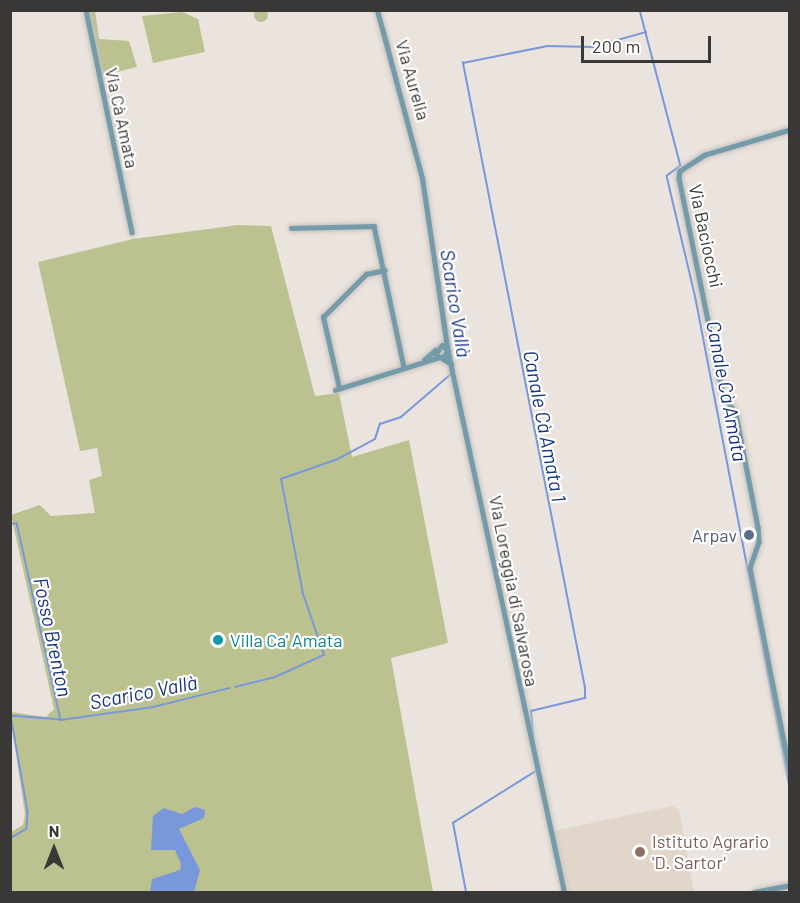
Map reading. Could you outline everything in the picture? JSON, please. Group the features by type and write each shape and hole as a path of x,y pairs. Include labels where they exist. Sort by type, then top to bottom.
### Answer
{"street":[{"name":"Via Cà Amata","path":"86,10 132,232"},
{"name":"Via Aurelia","path":"377,10 417,158"},
{"name":"Via Baciocchi","path":"789,130 705,155 680,171 679,178 723,394 736,414 758,527 759,542 750,568 789,771"},
{"name":"Via Loreggia di Salvarosa","path":"417,158 447,350 453,368 516,687 533,740 564,892"},
{"path":"291,228 374,225 404,367"},
{"path":"385,270 366,274 323,317 337,389 424,360 441,358 447,350 437,348"},
{"name":"Via Loreggia di Salvarosa","path":"437,348 444,329"},
{"path":"424,360 437,348"},
{"path":"437,348 441,358 453,368"},
{"path":"754,892 789,885"}],"shaded area":[{"path":"672,806 679,810 694,892 568,892 553,831"}],"green space":[{"path":"261,8 266,10 268,15 266,20 261,22 256,20 254,15 256,10"},
{"path":"86,11 95,11 99,39 129,41 137,67 101,76"},
{"path":"182,12 198,19 205,52 153,63 142,16"},
{"path":"238,225 271,226 315,396 339,393 352,457 409,440 448,643 391,658 433,892 11,892 11,832 23,825 25,815 10,712 46,717 54,709 11,515 40,505 51,516 95,513 89,480 102,476 97,448 80,451 38,262 133,239"}],"water":[{"path":"195,807 205,810 204,818 179,829 200,870 194,892 150,892 152,879 180,870 181,864 175,850 151,850 153,816 164,808 182,814"}],"waterway":[{"name":"Canale Cà Amata","path":"640,10 681,166 667,176 696,299 790,787"},
{"name":"Scarico Vallà","path":"385,28 426,191"},
{"name":"Canale Cà Amata 1","path":"534,746 531,711 585,698 585,688 463,63 547,46 593,47 646,32"},
{"name":"Scarico Vallà","path":"438,270 454,369"},
{"name":"Scarico Vallà","path":"235,687 275,677 324,655 303,594 281,479 338,459 375,439 380,424 401,417 450,375"},
{"name":"Fosso Brenton","path":"10,524 17,523 61,720 11,716 28,811 27,829 10,839"},
{"name":"Scarico Vallà","path":"61,720 153,707 230,688"},
{"name":"Canale Cà Amata 1","path":"466,892 453,823 536,771"},
{"name":"Canale Cà Amata","path":"770,892 790,888"}],"place":[{"name":"Arpav","path":"749,535"},
{"name":"Villa Ca' Amata","path":"218,640"},
{"name":"Istituto Agrario 'D. Sartor'","path":"640,852"}]}
